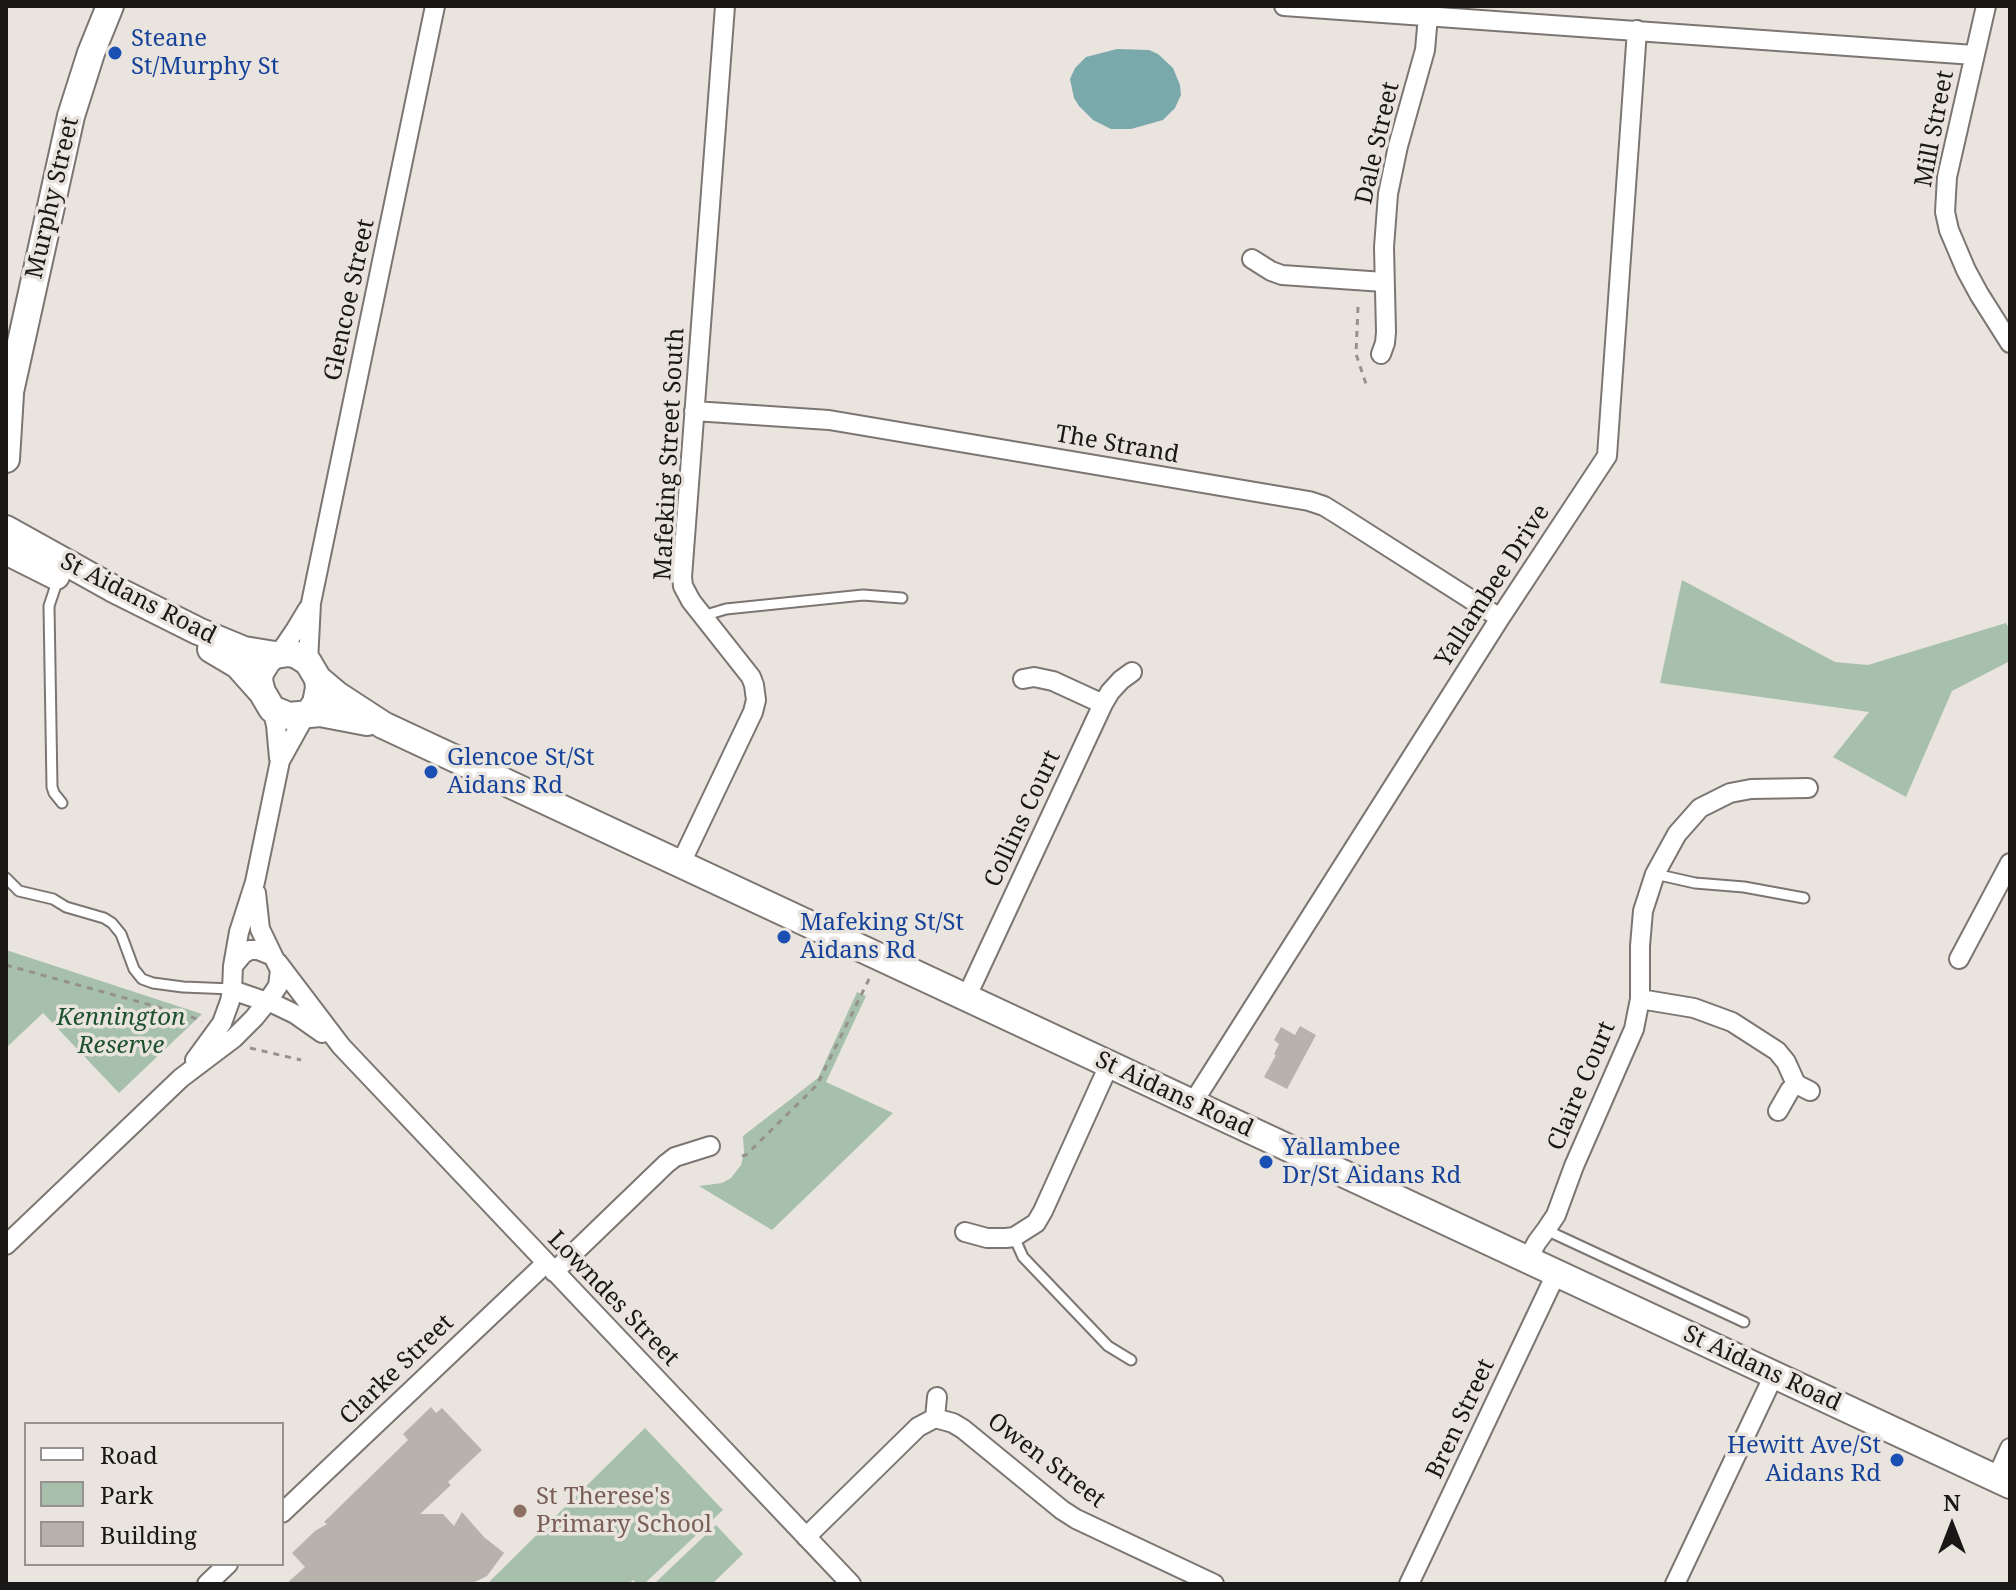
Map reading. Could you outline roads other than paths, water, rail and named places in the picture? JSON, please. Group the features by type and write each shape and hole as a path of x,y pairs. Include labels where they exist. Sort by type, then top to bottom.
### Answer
{"street":[{"name":"Murphy Street","path":"6,459 8,402 58,168 91,53 110,6"},
{"name":"Glencoe Street","path":"313,670 311,603 435,6"},
{"name":"Mafeking Street South","path":"680,865 756,700 751,677 687,593 682,577 725,6"},
{"path":"1284,6 1974,55"},
{"name":"Mill Street","path":"1986,6 1947,177 1945,212 1966,270 2010,343"},
{"name":"Dale Street","path":"1381,354 1386,332 1384,282 1388,194 1425,50 1428,16"},
{"name":"Yallambee Drive","path":"1192,1104 1500,618 1607,456 1637,30"},
{"path":"1252,259 1282,275 1384,282"},
{"name":"The Strand","path":"694,411 829,420 1309,501 1324,506 1500,618"},
{"name":"St Aidans Road","path":"6,529 198,631 244,650 277,655"},
{"name":"St Aidans Road","path":"6,551 221,653 238,665 267,700"},
{"name":"Glencoe Street","path":"277,655 311,603"},
{"path":"181,1078 222,1023 230,1001 239,932 255,882 280,761 276,725 260,673 268,660 289,653 297,655 313,670 318,696 280,761"},
{"name":"St Aidans Road","path":"313,670 328,688 383,725 2003,1482"},
{"name":"Collins Court","path":"966,998 1103,704 1110,692 1132,672"},
{"path":"1023,679 1034,677 1053,681 1103,704"},
{"path":"267,700 289,716 307,714"},
{"name":"St Aidans Road","path":"307,714 334,715 383,725"},
{"name":"Claire Court","path":"1527,1260 1556,1215 1634,1029 1640,999 1640,926 1643,911 1655,874 1677,834 1700,808 1730,793 1751,789 1808,788"},
{"path":"1959,959 2010,863"},
{"path":"6,1245 181,1078 234,1038 268,1002 280,978 260,929 255,882"},
{"path":"233,966 250,950 266,952 275,960"},
{"name":"Lowndes Street","path":"275,960 341,1046 851,1584"},
{"path":"232,989 268,1002"},
{"path":"1640,999 1694,1008 1732,1022 1777,1051 1803,1088 1790,1090 1778,1111"},
{"name":"Lowndes Street","path":"268,1002 309,1023 341,1046"},
{"path":"965,1232 987,1238 1014,1237 1036,1223 1109,1065"},
{"name":"Clarke Street","path":"284,1511 666,1164 675,1157 710,1146"},
{"name":"Bren Street","path":"1409,1584 1556,1274"},
{"path":"1675,1584 1774,1375"},
{"path":"806,1537 918,1427 935,1418 937,1397"},
{"name":"Owen Street","path":"935,1418 963,1429 1076,1519 1214,1584"},
{"path":"2003,1482 2010,1448"},
{"path":"207,1584 226,1566"}],"lane":[{"path":"58,577 49,606 52,787 62,803"},
{"path":"703,616 726,609 863,595 902,598"},
{"path":"1655,874 1695,883 1744,887 1804,898"},
{"path":"6,878 19,891 53,899 66,907 112,923 121,934 134,969 142,979 183,987 232,989"},
{"name":"St Aidans Road","path":"1546,1230 1744,1322"},
{"path":"1014,1237 1023,1257 1108,1346 1131,1360"}],"water":[{"path":"1117,49 1149,50 1173,68 1181,95 1175,108 1163,120 1131,129 1111,129 1093,120 1079,106 1070,79 1075,68 1086,57"}],"place":[{"name":"Steane St/Murphy St","path":"115,53"},
{"name":"Glencoe St/St Aidans Rd","path":"431,772"},
{"name":"Mafeking St/St Aidans Rd","path":"784,937"},
{"name":"Yallambee Dr/St Aidans Rd","path":"1266,1162"},
{"name":"Hewitt Ave/St Aidans Rd","path":"1897,1460"},
{"name":"St Therese's Primary School","path":"520,1511"}],"park label":[{"name":"Kennington Reserve","path":"121,1032"}]}
